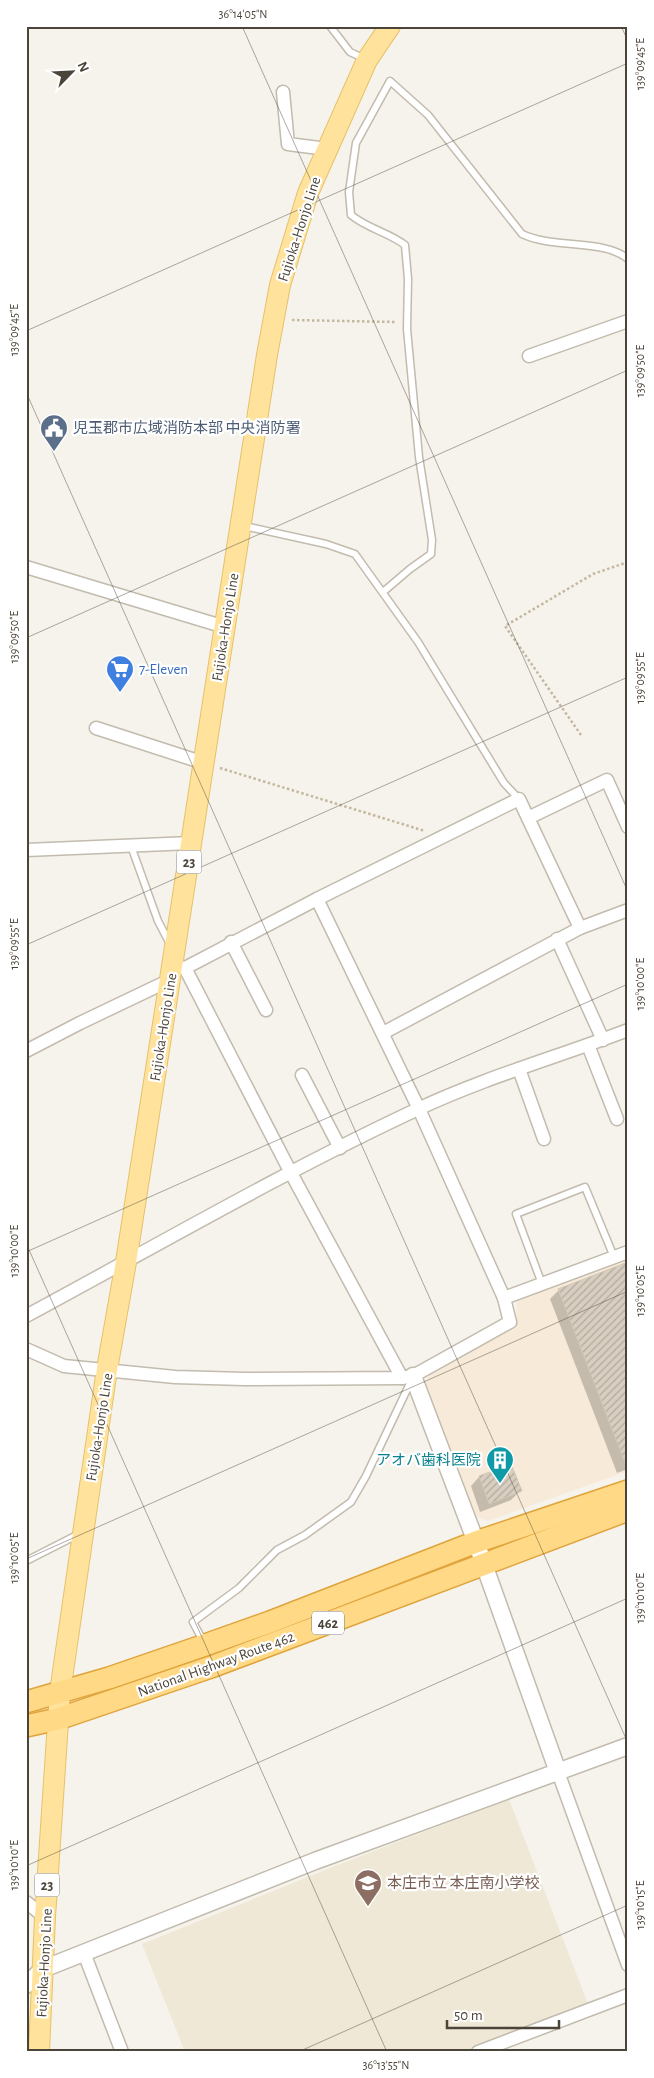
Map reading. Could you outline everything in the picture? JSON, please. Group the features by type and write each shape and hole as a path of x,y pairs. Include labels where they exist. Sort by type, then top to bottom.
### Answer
{"highway":[{"name":"National Highway Route 462","path":"26,1702 205,1645 270,1622 476,1542 628,1491"},
{"name":"National Highway Route 462","path":"26,1726 58,1719 220,1664 628,1510"}],"main road":[{"name":"Fujioka-Honjo Line","path":"40,2052 43,1968 60,1692 107,1369 176,967 192,843 240,525 280,285 308,193 367,60 390,26"}],"street":[{"path":"283,92 288,144 327,149"},
{"path":"529,356 628,321"},
{"path":"26,567 225,626"},
{"path":"96,728 204,763"},
{"path":"528,818 607,780 628,827"},
{"path":"26,1052 176,967 231,942 519,799 580,928"},
{"path":"26,850 192,843"},
{"path":"26,1349 64,1366 175,1377 244,1379 408,1377 510,1322 504,1298 419,1108 317,899"},
{"path":"383,1033 557,939 628,910"},
{"path":"557,939 603,1040"},
{"path":"231,942 266,1010"},
{"path":"176,967 408,1377 476,1542 628,1965"},
{"path":"26,1316 291,1173 419,1108 518,1069 628,1030"},
{"path":"588,1045 617,1119"},
{"path":"518,1069 544,1139"},
{"path":"302,1075 340,1148"},
{"path":"504,1298 628,1252"},
{"path":"26,1985 43,1968 315,1861 628,1746"},
{"path":"26,1902 46,1917"},
{"path":"84,1953 122,2052"},
{"path":"478,2052 628,1995"}],"lane":[{"path":"330,26 350,52 367,60"},
{"path":"383,592 410,568 431,554 432,540 419,457 408,322 408,279 405,245 396,238 363,224 351,215 349,192 356,143 390,81 428,115 522,234 532,239 554,243 605,248 622,254 628,259"},
{"path":"240,525 326,544 355,554 418,642 504,784 519,799"},
{"path":"131,846 176,967"},
{"path":"542,1285 516,1214 585,1187 614,1257"},
{"path":"205,1645 193,1622 239,1588 277,1550 305,1534 351,1502 366,1476 408,1377"},
{"path":"26,1561 83,1532"}],"path":[{"path":"274,320 408,322"},
{"path":"581,735 505,626 592,574 628,562"},
{"path":"204,763 443,837"}],"shaded area":[{"path":"628,1258 628,1471 488,1521 477,1517 425,1383 431,1372 516,1328 517,1301"},
{"name":"本庄市立 本庄南小学校","path":"509,1799 588,2004 463,2052 185,2052 142,1944 325,1870"}],"building":[{"path":"628,1262 628,1468 627,1468 558,1289"},
{"name":"アオバ歯科医院","path":"511,1464 522,1491 489,1504 479,1476"}],"place":[{"name":"児玉郡市広域消防本部 中央消防署","path":"54,452"},
{"name":"7-Eleven","path":"120,693"},
{"name":"アオバ歯科医院","path":"500,1484"},
{"name":"本庄市立 本庄南小学校","path":"368,1907"}]}
